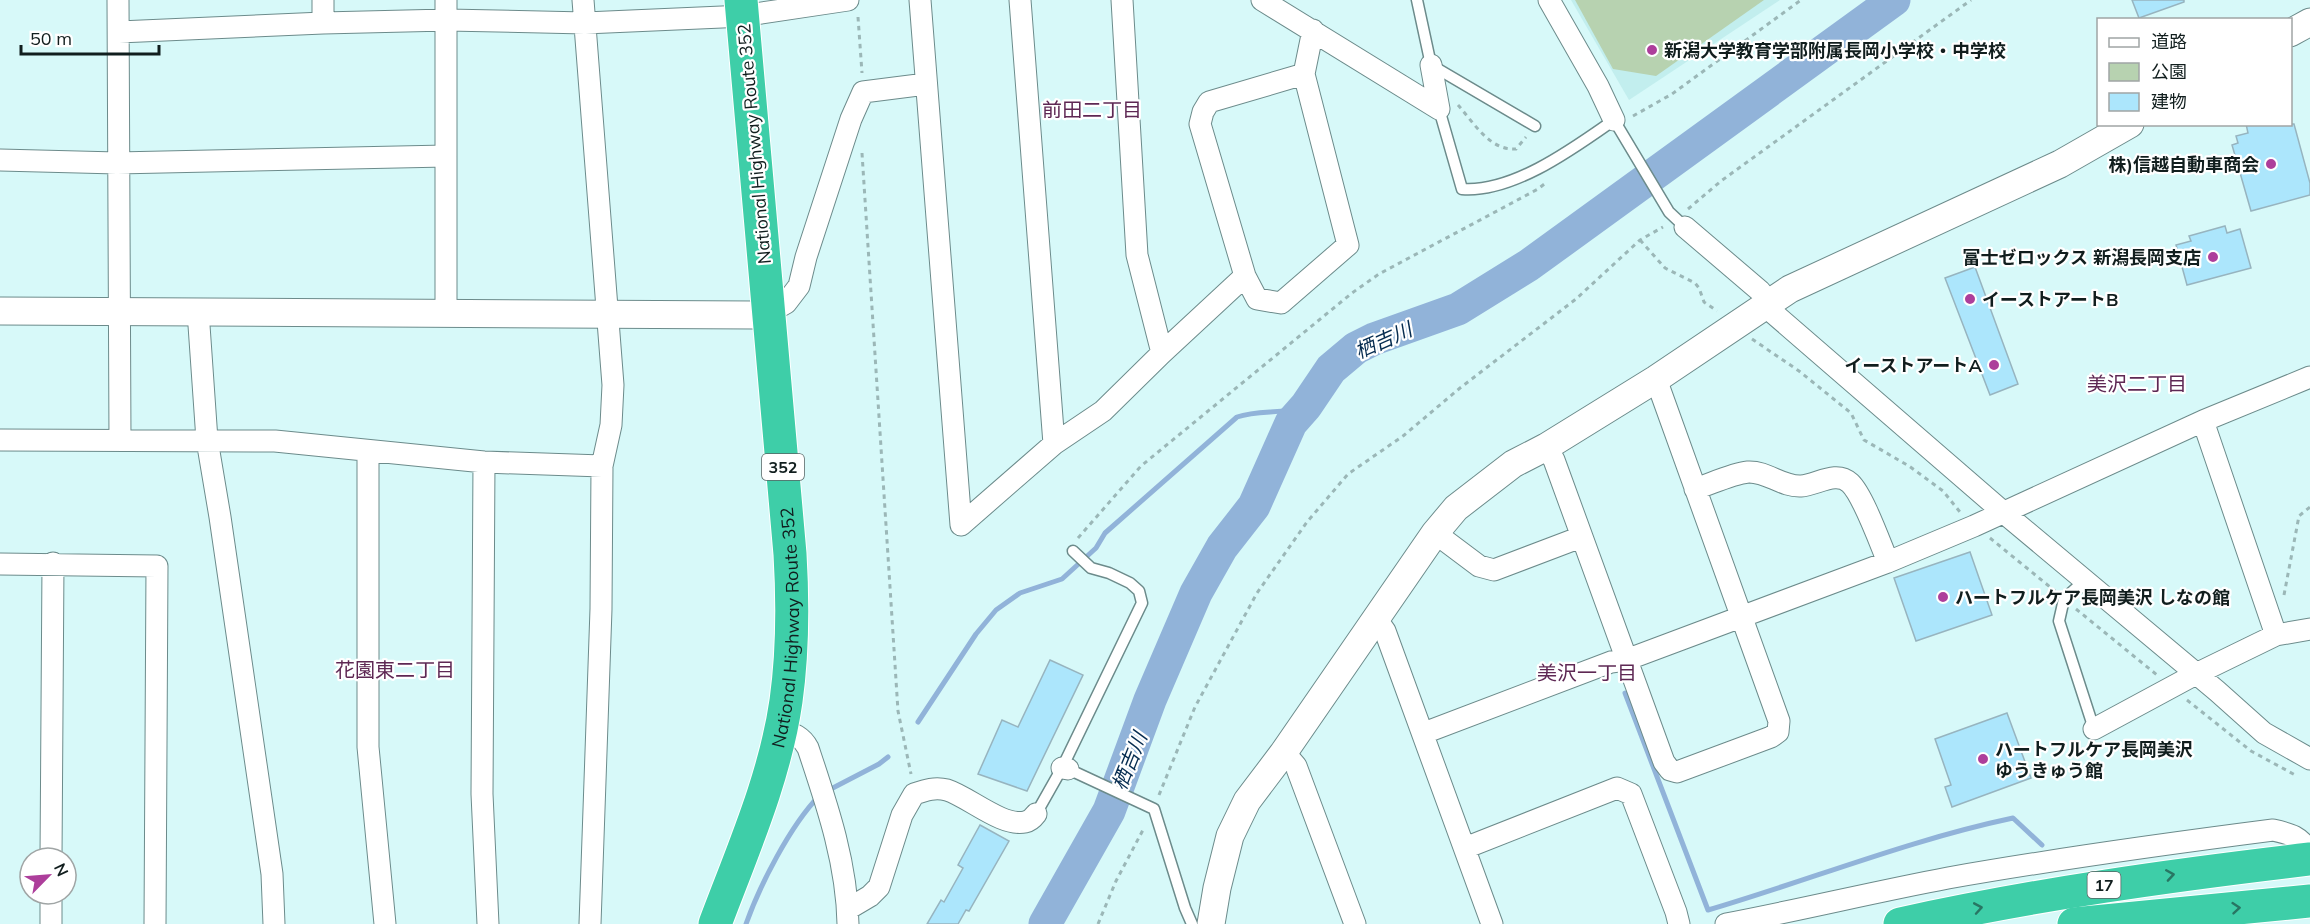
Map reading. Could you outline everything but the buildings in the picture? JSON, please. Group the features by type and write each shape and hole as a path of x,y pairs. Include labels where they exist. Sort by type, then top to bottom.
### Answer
{"highway":[{"name":"National Highway Route 352","path":"715,924 754,821 780,729 786,701 793,624 790,554 770,312 741,8"},
{"name":"17","path":"1900,924 2104,885 2183,873 2308,847"},
{"name":"17","path":"2074,924 2310,901"}],"street":[{"path":"118,0 120,440"},
{"path":"323,0 323,23"},
{"path":"583,0 613,385 611,425 602,466 601,621 590,924"},
{"path":"920,0 962,525 1054,444 1102,411 1245,276"},
{"path":"1020,0 1054,444"},
{"path":"1122,0 1137,255 1162,353"},
{"path":"1262,0 1290,8 1312,30 1439,109"},
{"path":"1549,0 1622,124"},
{"path":"119,32 323,23 446,10 585,23 741,8 853,6"},
{"path":"446,10 446,314"},
{"path":"2292,32 2310,22"},
{"path":"1304,74 1209,102 1200,124 1245,276 1257,299 1281,303 1348,245 1304,74 1312,30"},
{"path":"1431,65 1439,109"},
{"path":"0,311 755,315 770,312 786,303 799,286 806,257 851,118 864,92 926,84"},
{"path":"1211,924 1230,836 1247,801 1284,752 1375,617 1435,533 1456,508 1513,464 1546,447 1656,380 1790,289 2060,164 2126,126"},
{"path":"0,160 117,163 446,156"},
{"path":"1679,221 1760,291 1767,304 2003,512 2264,733 2310,759"},
{"path":"198,311 207,440 272,874 274,924"},
{"path":"1424,733 1611,662 1626,660 1888,562 2203,421 2310,377"},
{"path":"1546,447 1554,460 1664,762 1670,770 1677,772 1771,737 1778,732 1779,721 1656,380"},
{"path":"2203,421 2276,635"},
{"path":"0,440 275,441 484,462 602,466"},
{"path":"368,451 368,747 385,924"},
{"path":"484,462 482,794 488,924"},
{"path":"1695,489 1745,472 1763,473 1792,485 1802,486 1837,477 1847,480 1859,497 1888,562"},
{"path":"1435,533 1479,566 1494,570 1581,537"},
{"path":"0,564 158,566 155,924"},
{"path":"51,846 53,564"},
{"path":"1375,617 1385,631 1424,733 1492,924"},
{"path":"2094,729 2196,674 2276,635 2310,629"},
{"path":"780,729 804,740 824,793 837,846 848,917"},
{"path":"1284,752 1296,766 1355,924"},
{"path":"848,917 879,886 902,815 914,794 930,788 947,790 1007,820 1021,823 1028,822 1036,814"},
{"path":"1465,848 1617,788 1631,794 1676,912 1678,924"},
{"path":"1726,924 1947,879 2139,847 2272,830 2290,834 2308,847"},
{"path":"51,906 51,924"}],"lane":[{"path":"1417,0 1431,65 1535,126"},
{"path":"1439,109 1462,189 1475,190 1500,184 1541,167 1622,124 1669,212 1679,221"},
{"path":"1036,814 1065,768 1142,603 1139,591 1130,583 1091,568 1073,551"},
{"path":"2084,581 2064,599 2059,621 2094,729"},
{"path":"1065,768 1152,807 1192,924"}],"path":[{"path":"1622,124 1672,94 1801,0"},
{"path":"1098,924 1184,732 1223,652 1257,593 1308,522 1348,474 1403,436 1460,388 1576,299 1640,240 1679,221 1721,181 1971,0"},
{"path":"853,6 864,92"},
{"path":"861,146 898,711 914,794"},
{"path":"1073,551 1082,533 1141,465 1352,293 1379,274 1538,189 1555,175"},
{"path":"1640,240 1655,259 1674,273 1695,283 1704,302 1725,316"},
{"path":"1749,337 1799,371 1851,413 1864,440 1909,466 1943,491 1961,513"},
{"path":"2276,635 2296,527 2299,516 2310,507"},
{"path":"1989,537 2054,591"},
{"path":"2073,607 2163,680"}],"shaded area":[{"name":"新潟大学教育学部附属長岡小学校・中学校","path":"1571,0 1780,0 1629,100"}],"green space":[{"name":"新潟大学教育学部附属長岡小学校・中学校","path":"1575,0 1764,0 1656,76 1613,69"}],"waterway":[{"name":"栖吉川","path":"1045,924 1109,811 1150,700 1196,593 1222,547 1254,506 1291,423 1306,406 1331,369 1356,348 1374,339 1458,309 1529,265 1894,0"},
{"path":"918,722 976,634 996,610 1020,593 1062,579 1096,548 1105,533 1237,417 1306,406"},
{"path":"1625,693 1708,910 1936,837 2013,818 2042,845"},
{"path":"827,791 888,757"},
{"path":"746,924 759,892 787,839 819,796"}],"place":[{"name":"新潟大学教育学部附属長岡小学校・中学校","path":"1652,50"},
{"name":"株)信越自動車商会","path":"2271,164"},
{"name":"富士ゼロックス 新潟長岡支店","path":"2213,257"},
{"name":"イーストアートB","path":"1970,299"},
{"name":"イーストアートA","path":"1994,365"},
{"name":"ハートフルケア長岡美沢 しなの館","path":"1943,597"},
{"name":"ハートフルケア長岡美沢 ゆうきゅう館","path":"1983,759"}],"district":[{"name":"前田二丁目","path":"1092,109"},
{"name":"美沢二丁目","path":"2137,383"},
{"name":"花園東二丁目","path":"395,669"},
{"name":"美沢一丁目","path":"1587,672"}]}
